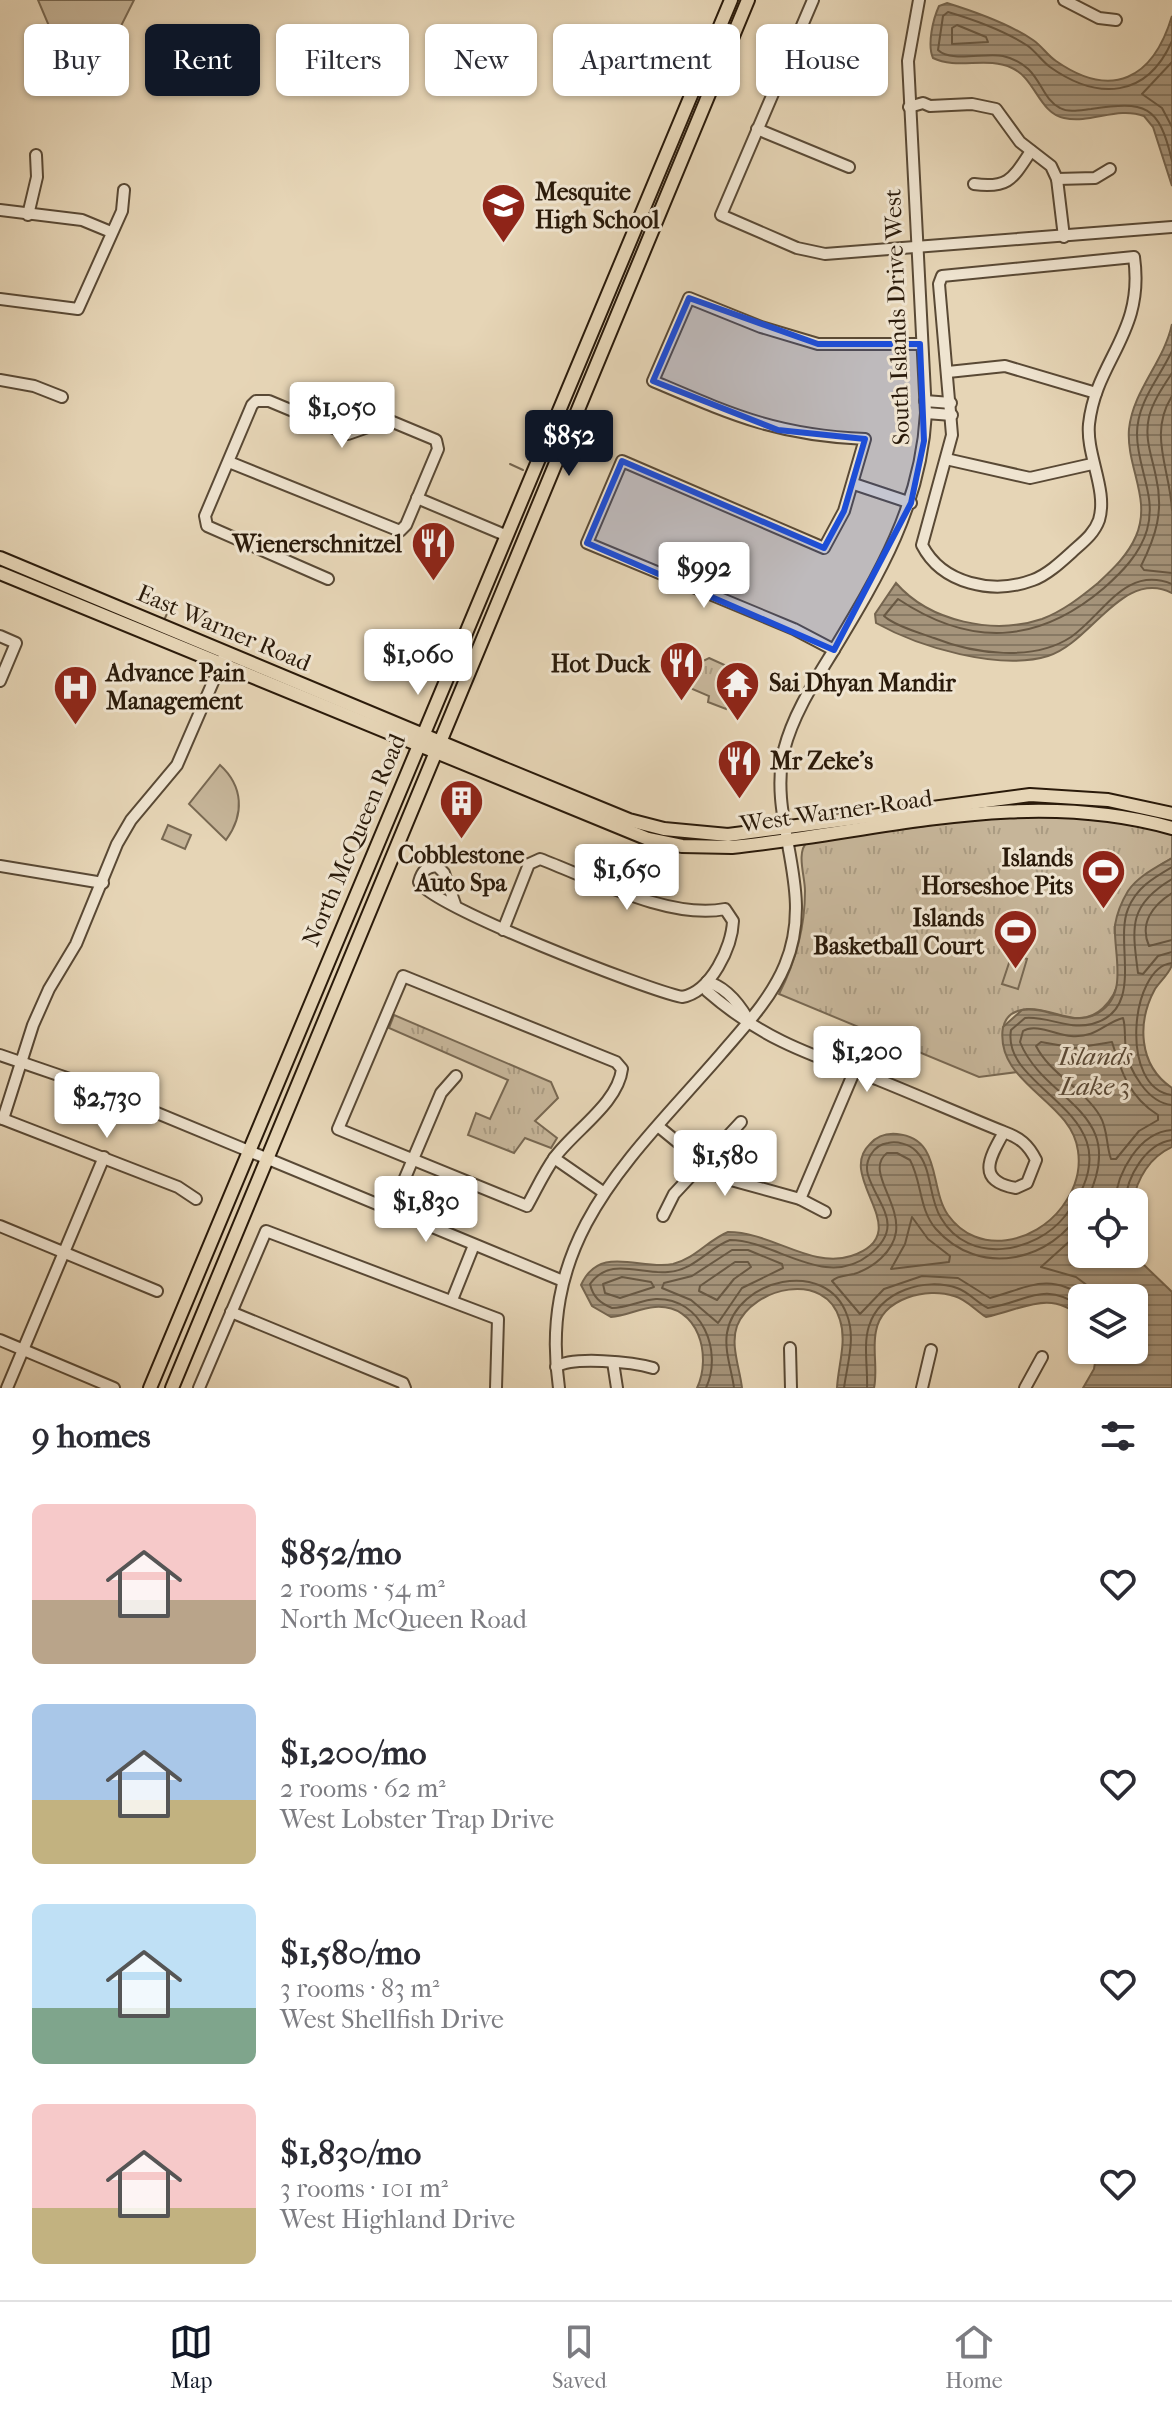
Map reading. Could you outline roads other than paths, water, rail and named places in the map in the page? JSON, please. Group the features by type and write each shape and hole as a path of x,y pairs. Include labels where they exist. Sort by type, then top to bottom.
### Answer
{"main road":[{"name":"North McQueen Road","path":"172,1388 350,956 428,744 467,626 731,0"},
{"name":"North McQueen Road","path":"150,1388 332,949 428,744 483,637 748,0"},
{"path":"505,535 522,542"},
{"name":"East Warner Road","path":"0,558 224,658 428,744"},
{"path":"0,566 16,573 30,571"},
{"name":"East Warner Road","path":"0,573 224,658"},
{"path":"467,626 483,637"},
{"name":"West Warner Road","path":"428,744 621,824 652,840 705,848 1030,795 1108,800 1172,814"},
{"name":"West Warner Road","path":"787,834 1030,808 1092,811 1172,828"},
{"path":"332,949 350,956"}],"street":[{"path":"803,24 813,0"},
{"path":"905,0 918,3"},
{"path":"1064,0 1099,18 1116,20"},
{"name":"South Islands Drive West","path":"559,1388 556,1367 557,1312 563,1281 587,1217 603,1192 749,1021 773,988 792,941 797,893 781,774 784,751 803,701 890,551 911,503 920,469 925,407 909,107 909,42 918,3"},
{"path":"771,96 721,215 797,248 825,254 916,249 1172,227"},
{"path":"909,107 917,103 930,106 972,104 996,109 1011,132 1051,166 1057,179 1064,237"},
{"path":"757,129 849,167"},
{"path":"974,184 993,187 1006,183 1031,151"},
{"path":"28,215 37,177 36,155"},
{"path":"1057,179 1095,178 1110,169"},
{"path":"0,299 78,309 122,211 124,190"},
{"path":"0,210 82,220 111,232"},
{"path":"1134,257 1136,275 1127,332 1096,393 1089,422 1092,464 1101,503 1099,518 1092,533 1069,555 1034,580 1013,585 982,585 954,578 940,571 922,545 946,459 951,409 948,372 939,284 942,276 1134,257"},
{"path":"834,650 794,629 587,543 622,461 824,548 854,484 865,439 810,437 778,430 653,381 689,298 761,327 818,344 920,344"},
{"path":"948,372 1005,366 1096,393"},
{"path":"0,380 34,386 62,397"},
{"path":"229,462 400,531 438,449 432,437 388,420 348,434 269,401 256,401 252,405 205,516 212,532 264,558 328,579"},
{"path":"925,407 951,409"},
{"path":"946,459 1030,478 1092,464"},
{"path":"854,484 911,503"},
{"path":"417,498 505,535"},
{"path":"0,636 16,643 0,681"},
{"path":"196,1199 178,1187 1,1119 45,998 76,944 117,844 131,820 177,765 224,658"},
{"path":"455,904 503,930 672,995 689,996 707,982 730,940 731,914 725,909 667,904 640,898 535,860 527,868 503,930"},
{"path":"0,866 103,883"},
{"path":"403,976 616,1062 622,1069 621,1080 613,1092 554,1158 527,1206 338,1129 403,976"},
{"path":"707,982 716,984 740,1006 749,1021 795,1050 1004,1132 1030,1147 1036,1160 1027,1183 1016,1188 995,1180 989,1170 988,1158 1004,1132"},
{"path":"0,1055 266,1159 563,1281"},
{"path":"800,1199 854,1072"},
{"path":"391,1211 441,1093 456,1076"},
{"path":"663,1216 674,1194 741,1122"},
{"path":"659,1127 701,1163 737,1185 800,1199 825,1212"},
{"path":"7,1388 104,1157"},
{"path":"554,1158 603,1192"},
{"path":"0,1226 157,1291"},
{"path":"199,1388 266,1231 359,1269 498,1319 496,1388"},
{"path":"452,1300 474,1245"},
{"path":"231,1312 404,1386"},
{"path":"0,1340 114,1388"},
{"path":"790,1348 791,1388"},
{"path":"922,1388 931,1350"},
{"path":"1025,1388 1042,1357"},
{"path":"556,1367 564,1362 613,1362 653,1368"},
{"path":"613,1362 617,1388"}],"water":[{"path":"947,3 1013,28 1076,73 1112,81 1128,77 1154,55 1172,16 1172,186 1153,127 1144,116 1124,113 1084,119 1064,118 1049,109 1026,79 1012,68 992,63 952,63 933,58 933,25 939,6"},
{"path":"1172,324 1172,593 1154,588 1138,590 1108,610 1064,649 1028,660 1006,661 960,654 914,640 876,623 875,614 896,583 926,607 944,616 984,625 1023,624 1042,619 1072,603 1120,561 1136,536 1140,522 1140,496 1129,443 1132,415"},
{"name":"Islands Lake 3","path":"1172,858 1172,964 1149,1002 1144,1042 1152,1067 1172,1088 1172,1147 1157,1156 1146,1169 1137,1188 1073,1188 1078,1151 1073,1133 1010,1063 1003,1047 1003,1027 1022,1010 1085,1018 1105,1007 1113,998 1118,974 1117,916 1128,891 1148,872"},
{"name":"Islands Lake 3","path":"897,1134 921,1145 928,1154 948,1215 960,1228 975,1237 1006,1240 1022,1236 1051,1219 1068,1197 1068,1268 1147,1268 1172,1292 1172,1388 1083,1388 1095,1364 1148,1364 1148,1284 1068,1284 1068,1308 1059,1304 1036,1304 986,1317 954,1296 931,1293 907,1298 887,1310 880,1320 875,1338 874,1388 837,1388 842,1328 832,1304 820,1294 789,1290 757,1302 745,1312 735,1333 742,1388 697,1388 703,1361 702,1348 692,1323 682,1314 670,1308 655,1307 611,1317 592,1306 581,1285 589,1272 599,1265 622,1261 673,1264 728,1232 760,1238 821,1258 851,1256 870,1246 878,1234 878,1219 862,1173 862,1158 873,1141 885,1135"}],"waterway":[{"path":"510,464 523,470"},
{"path":"165,618 171,605"}],"place":[{"name":"Mesquite High School","path":"504,245"},
{"name":"Wienerschnitzel","path":"433,583"},
{"name":"Hot Duck","path":"681,703"},
{"name":"Sai Dhyan Mandir","path":"738,722"},
{"name":"Advance Pain Management","path":"75,726"},
{"name":"Mr Zeke's","path":"739,800"},
{"name":"Cobblestone Auto Spa","path":"461,840"},
{"name":"Islands Horseshoe Pits","path":"1104,911"},
{"name":"Islands Basketball Court","path":"1015,971"}]}
